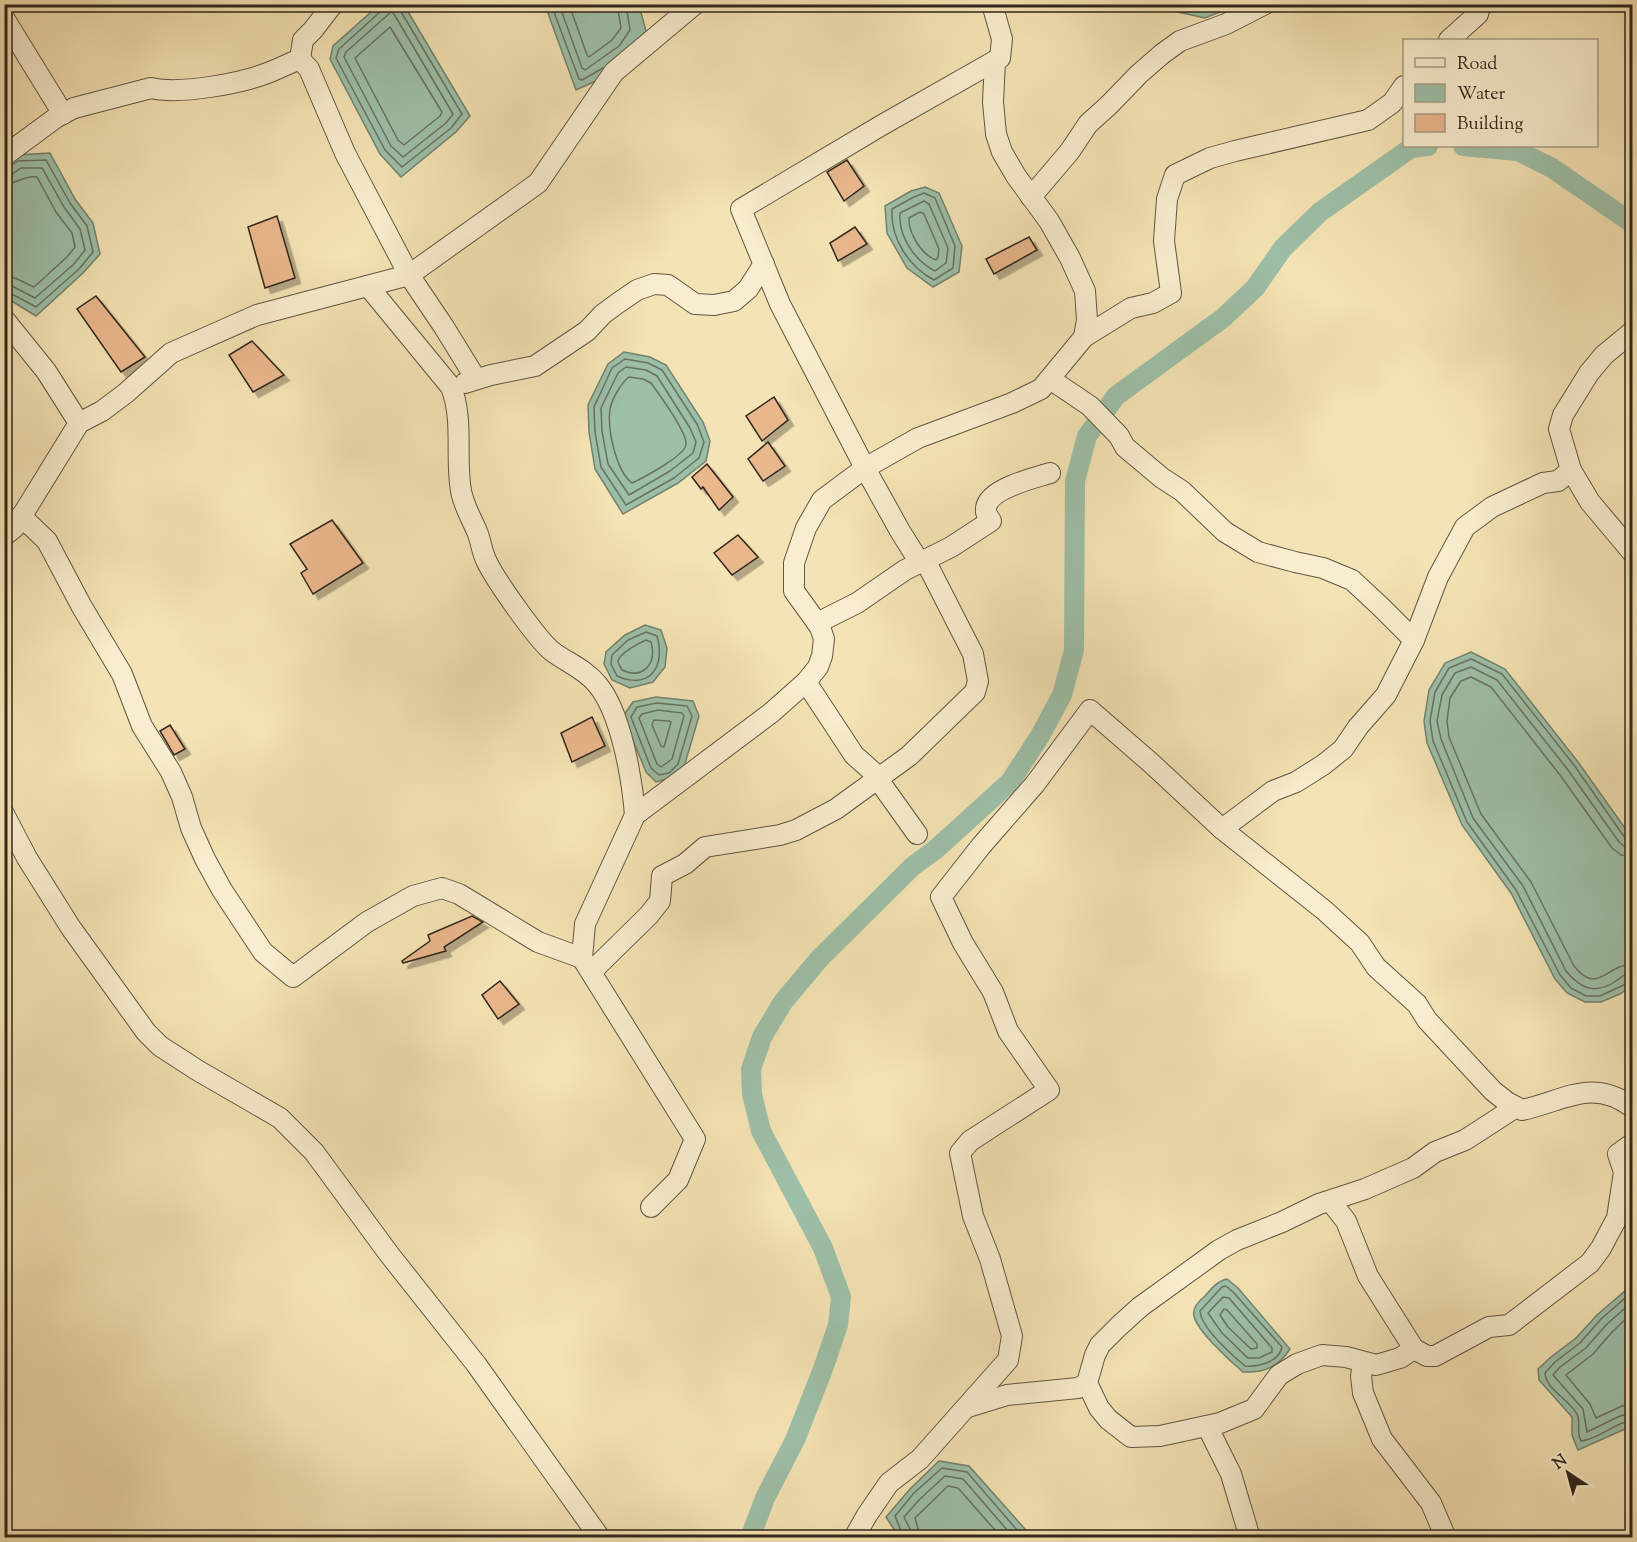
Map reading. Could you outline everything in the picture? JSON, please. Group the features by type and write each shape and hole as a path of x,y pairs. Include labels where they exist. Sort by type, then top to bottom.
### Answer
{"street":[{"path":"300,59 303,40 333,4"},
{"path":"4,537 15,527 79,423 102,411 126,393 171,353 257,315 409,275 538,183 614,72 694,4"},
{"path":"586,965 649,915 660,901 662,876 685,864 705,847 748,842 796,830 836,809 909,756 956,713 975,692 978,681 973,654 922,562 900,531 865,468 780,304 741,209 882,124 1000,58 1002,39 992,4"},
{"path":"1031,197 1070,151 1088,124 1162,54 1180,41 1226,24 1265,4"},
{"path":"1450,39 1478,14 1481,4"},
{"path":"4,18 63,114"},
{"path":"4,156 74,108 151,88 164,91 235,82 269,73 300,59"},
{"path":"300,59 309,69 345,153 409,275 476,380"},
{"path":"995,61 993,102 996,134 1002,152 1059,240 1085,291 1084,337"},
{"path":"651,1207 678,1180 695,1139 586,965 585,924 635,815 771,713 818,667 824,639 817,623 794,591 794,563 806,528 822,500 865,468 918,438 1041,389 1084,337 1131,308 1153,303 1171,293 1164,241 1167,199 1174,175 1218,156 1368,120 1392,103 1403,87"},
{"path":"451,387 491,375 535,366 587,331 603,314 618,303 637,290 654,284 668,285 695,304 714,305 734,301 748,290 764,264"},
{"path":"368,286 451,387 457,402 461,491 486,560 497,580 540,639 552,651 597,683 607,698 614,712 629,769 635,815"},
{"path":"4,319 46,371 79,423"},
{"path":"1632,332 1604,355 1589,373 1563,415 1559,429 1571,470 1590,502 1632,552"},
{"path":"1050,379 1090,406 1119,436 1125,447 1162,478 1182,491 1225,532 1258,552 1323,568 1352,580 1413,640"},
{"path":"1222,829 1273,791 1296,782 1343,750 1358,727 1386,695 1413,640 1438,577 1466,527 1492,507 1543,483 1558,481 1571,470"},
{"path":"817,623 857,603 905,570 951,547 991,521 986,512 988,503 998,492 1027,479 1050,473"},
{"path":"21,516 47,542 122,674 142,726 171,772 195,838 222,890 263,952 293,977 367,922 413,896 442,888 459,894 538,942 586,965"},
{"path":"806,681 854,755 877,778 917,834"},
{"path":"855,1538 867,1515 890,1483 920,1459 1008,1360 1012,1336 990,1258 973,1216 960,1153 970,1141 1049,1090 1008,1030 993,992 963,943 941,897 981,846 1035,784 1090,710 1222,829 1324,910 1360,944 1376,967 1417,1004 1427,1020 1493,1090 1516,1107 1522,1110 1569,1095 1595,1092 1611,1095 1632,1107"},
{"path":"4,814 27,858 71,928 146,1032 160,1046 197,1070 280,1118 314,1152 389,1254 476,1364 600,1538"},
{"path":"1414,1349 1400,1358 1376,1365 1346,1357 1322,1356 1297,1364 1279,1375 1254,1409 1220,1423 1160,1436 1131,1437 1108,1419 1099,1408 1088,1383 1100,1345 1154,1296 1219,1250 1319,1204 1331,1202 1365,1189 1413,1167 1435,1152 1465,1140 1516,1107"},
{"path":"1331,1202 1346,1221 1368,1276 1414,1349 1427,1356 1435,1356 1490,1327 1509,1325 1590,1263 1617,1218 1624,1173 1618,1154 1632,1144"},
{"path":"1363,1362 1361,1376 1364,1393 1382,1439 1431,1503 1446,1538"},
{"path":"968,1407 1007,1395 1078,1389 1088,1383"},
{"path":"1207,1426 1230,1474 1250,1538"}],"water":[{"path":"379,5 404,5 470,116 456,132 401,177 380,154 330,59 333,46"},
{"path":"545,5 639,5 646,31 629,55 598,80 576,90"},
{"path":"1173,5 1237,5 1205,18 1178,12"},
{"path":"50,153 75,199 93,223 100,254 83,273 36,316 5,297 5,163 15,155"},
{"path":"925,187 939,193 962,246 959,272 933,287 907,268 887,233 885,206 911,191"},
{"path":"624,352 650,357 666,365 703,422 710,441 706,461 678,483 623,514 595,469 589,432 588,405 608,364"},
{"path":"645,625 661,630 667,648 665,667 653,682 630,688 612,680 604,664 606,652 625,635"},
{"path":"1471,652 1505,669 1578,762 1632,838 1632,985 1620,994 1601,1002 1585,1002 1567,993 1555,979 1511,893 1462,825 1427,743 1424,721 1429,690 1445,663"},
{"path":"656,697 693,701 699,716 684,767 671,778 656,782 646,772 623,716 633,702"},
{"path":"1227,1279 1238,1288 1290,1349 1270,1368 1243,1372 1230,1361 1196,1322 1194,1310 1197,1304 1214,1286"},
{"path":"1632,1285 1632,1426 1578,1450 1572,1435 1572,1417 1539,1380 1538,1369 1576,1338 1597,1315"},
{"path":"939,1461 969,1466 1032,1537 899,1537 886,1517 910,1489"}],"building":[{"path":"847,160 864,186 844,201 827,172"},
{"path":"277,216 295,278 265,288 248,227"},
{"path":"855,227 867,244 838,261 830,243"},
{"path":"1029,237 1037,250 994,274 986,259"},
{"path":"96,296 145,357 121,372 77,309"},
{"path":"252,341 284,375 253,392 229,355"},
{"path":"774,397 788,420 762,441 746,416"},
{"path":"768,442 785,466 763,481 748,459"},
{"path":"707,464 733,497 719,510 703,487 701,489 692,477"},
{"path":"332,520 363,563 313,594 301,573 307,569 290,544"},
{"path":"738,535 758,557 732,575 714,553"},
{"path":"592,717 605,746 572,762 561,733"},
{"path":"170,725 185,749 174,755 160,731"},
{"path":"472,916 483,922 444,947 446,951 403,963 402,961 430,941 428,935"},
{"path":"500,981 519,1004 498,1019 482,995"}],"waterway":[{"path":"750,1538 765,1498 795,1440 823,1369 838,1325 841,1297 823,1248 761,1131 752,1094 751,1069 762,1037 783,1002 820,958 913,866 935,850 1010,782 1040,736 1062,695 1074,650 1075,481 1087,436 1116,396 1223,318 1255,288 1283,248 1320,212 1411,148 1420,147"},
{"path":"1474,147 1518,151 1552,168 1632,223"}]}
